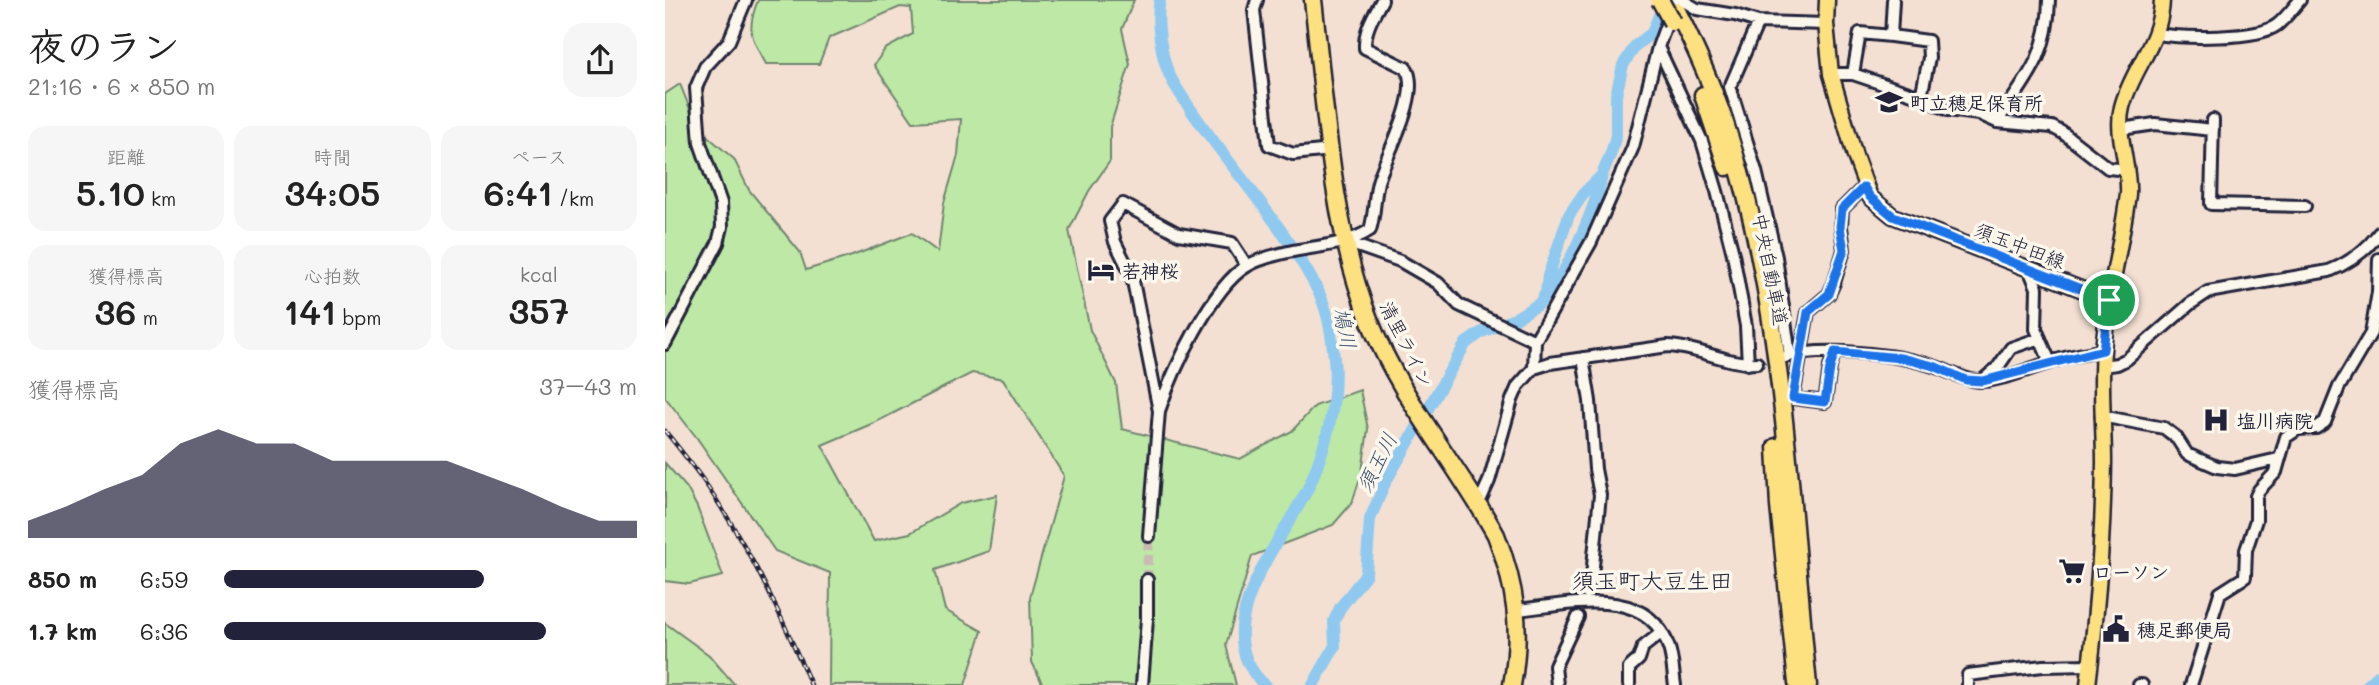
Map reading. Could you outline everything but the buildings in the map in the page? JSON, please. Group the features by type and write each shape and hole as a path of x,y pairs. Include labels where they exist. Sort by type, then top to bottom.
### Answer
{"highway":[{"name":"清里ライン","path":"1313,0 1331,150 1355,281 1369,321 1388,360 1475,497 1496,535 1507,563 1517,610 1518,643 1513,685"},
{"name":"中央自動車道","path":"1660,0 1676,7 1731,178 1747,243 1810,685"},
{"name":"中央自動車道","path":"1786,505 1798,685"}],"main road":[{"name":"須玉中田線","path":"1827,0 1826,24 1831,74 1864,187 1870,197 1893,216 2109,300"},
{"path":"2088,685 2100,566 2104,462 2101,416 2103,350 2128,194 2128,170 2121,129 2122,108 2157,34 2162,0"}],"street":[{"path":"665,344 718,243 722,227 721,203 700,144 696,88 705,66 729,41 746,0"},
{"path":"1257,0 1254,10 1269,145 1293,154 1331,150"},
{"path":"1159,411 1186,345 1227,283 1247,266 1284,253 1346,242 1370,230 1378,180 1401,121 1412,83 1406,68 1365,48 1364,39 1382,0"},
{"path":"1891,36 1893,0"},
{"path":"1997,122 2039,58 2049,25 2049,0"},
{"path":"2157,34 2175,37 2244,35 2276,26 2300,0"},
{"path":"1534,368 1530,339 1591,242 1633,147 1658,47 1676,7 1734,15 1758,22 1826,24"},
{"path":"1758,22 1730,88 1756,171 1776,257 1792,355 1793,398 1825,402 1835,352"},
{"path":"1853,74 1860,33 1927,41 1929,58 1921,97"},
{"path":"1475,497 1489,481 1518,386 1534,368 1583,358 1682,346 1753,363 1733,254 1702,141 1658,47"},
{"path":"1831,74 1853,74 1921,97 1948,110 1979,114 1997,122 2052,127 2108,168 2128,170"},
{"path":"2121,129 2155,124 2213,125 2211,204 2305,206"},
{"path":"1792,355 1808,312 1829,294 1844,250 1840,227 1842,209 1864,187"},
{"path":"1149,536 1159,411 1132,276 1115,242 1110,221 1123,204 1179,234 1232,243 1247,266"},
{"path":"2102,366 2117,364 2127,359 2190,304 2208,292 2329,271 2375,248 2379,233"},
{"path":"1346,242 1400,261 1438,283 1459,305 1530,339"},
{"path":"2191,685 2220,593 2245,577 2246,550 2256,520 2256,496 2276,472 2286,437 2298,429 2316,428 2325,422 2339,387 2368,340 2378,292 2379,259"},
{"path":"2029,269 2037,288 2036,317 2040,338 2050,362"},
{"path":"1981,381 1998,368 2011,348 2040,338"},
{"path":"1792,355 1835,352 1901,358 1934,366 1966,380 1981,381 2103,350"},
{"path":"1583,358 1600,495 1592,576 1587,593"},
{"path":"2101,416 2164,428 2176,437 2187,454 2217,467 2235,469 2278,459"},
{"path":"1142,685 1147,580"},
{"path":"1517,610 1611,602 1633,608 1643,613 1661,633 1669,647 1675,685"},
{"path":"1557,685 1555,666 1578,617"},
{"path":"1629,685 1629,668 1639,659 1643,648 1661,633"},
{"path":"1968,685 1968,675 2043,666 2091,665"}],"green space":[{"path":"758,0 1134,0 1122,29 1130,64 1110,127 1110,161 1089,191 1069,230 1090,330 1116,383 1122,429 1240,459 1292,431 1315,406 1360,390 1368,429 1362,472 1352,503 1333,525 1252,556 1226,645 1236,685 1043,685 1032,662 1030,597 1064,476 1003,379 972,373 876,422 822,445 874,541 910,533 961,503 997,495 989,551 935,570 945,610 982,631 965,685 829,685 830,573 775,551 697,438 665,397 665,94 680,84 697,127 734,159 749,190 800,252 806,270 912,233 938,252 944,203 958,155 961,119 913,122 874,65 885,49 913,34 911,8 900,7 829,38 819,64 766,64 757,47 751,26"},
{"path":"665,463 687,488 697,507 723,576 689,584 665,581"},
{"path":"665,623 709,655 735,685 665,685"}],"waterway":[{"name":"鳩川","path":"1160,0 1158,19 1161,42 1173,82 1302,263 1321,298 1332,341 1335,374 1333,407 1321,455 1309,486 1267,558 1245,612 1242,638 1248,663 1265,685"},
{"name":"須玉川","path":"1313,685 1335,646 1334,621 1340,608 1366,574 1370,519 1385,483 1466,343 1482,332 1514,319 1539,304 1546,293 1548,276 1569,215 1584,193 1602,175 1611,153 1616,135 1616,95 1623,65 1636,45 1652,33 1665,0"},
{"name":"須玉川","path":"1547,294 1563,271 1580,238 1602,175"},
{"path":"2368,685 2379,675"}],"tunnel":[{"path":"1147,580 1149,536"}],"railway":[{"path":"665,431 706,485 745,547 780,615 811,685"}],"place":[{"name":"町立穂足保育所","path":"1889,102"},
{"name":"若神桜","path":"1101,270"},
{"name":"塩川病院","path":"2216,420"},
{"name":"ローソン","path":"2072,571"},
{"name":"穂足郵便局","path":"2116,629"}],"district":[{"name":"須玉町大豆生田","path":"1652,580"}],"route":[{"path":"1864,187 1870,197 1893,216 2109,300 2103,350 1983,381 1966,380 1934,366 1901,358 1835,352 1825,402 1793,398 1804,338 1804,322 1814,305 1829,294 1844,250 1840,227 1842,209 1864,187"}]}
